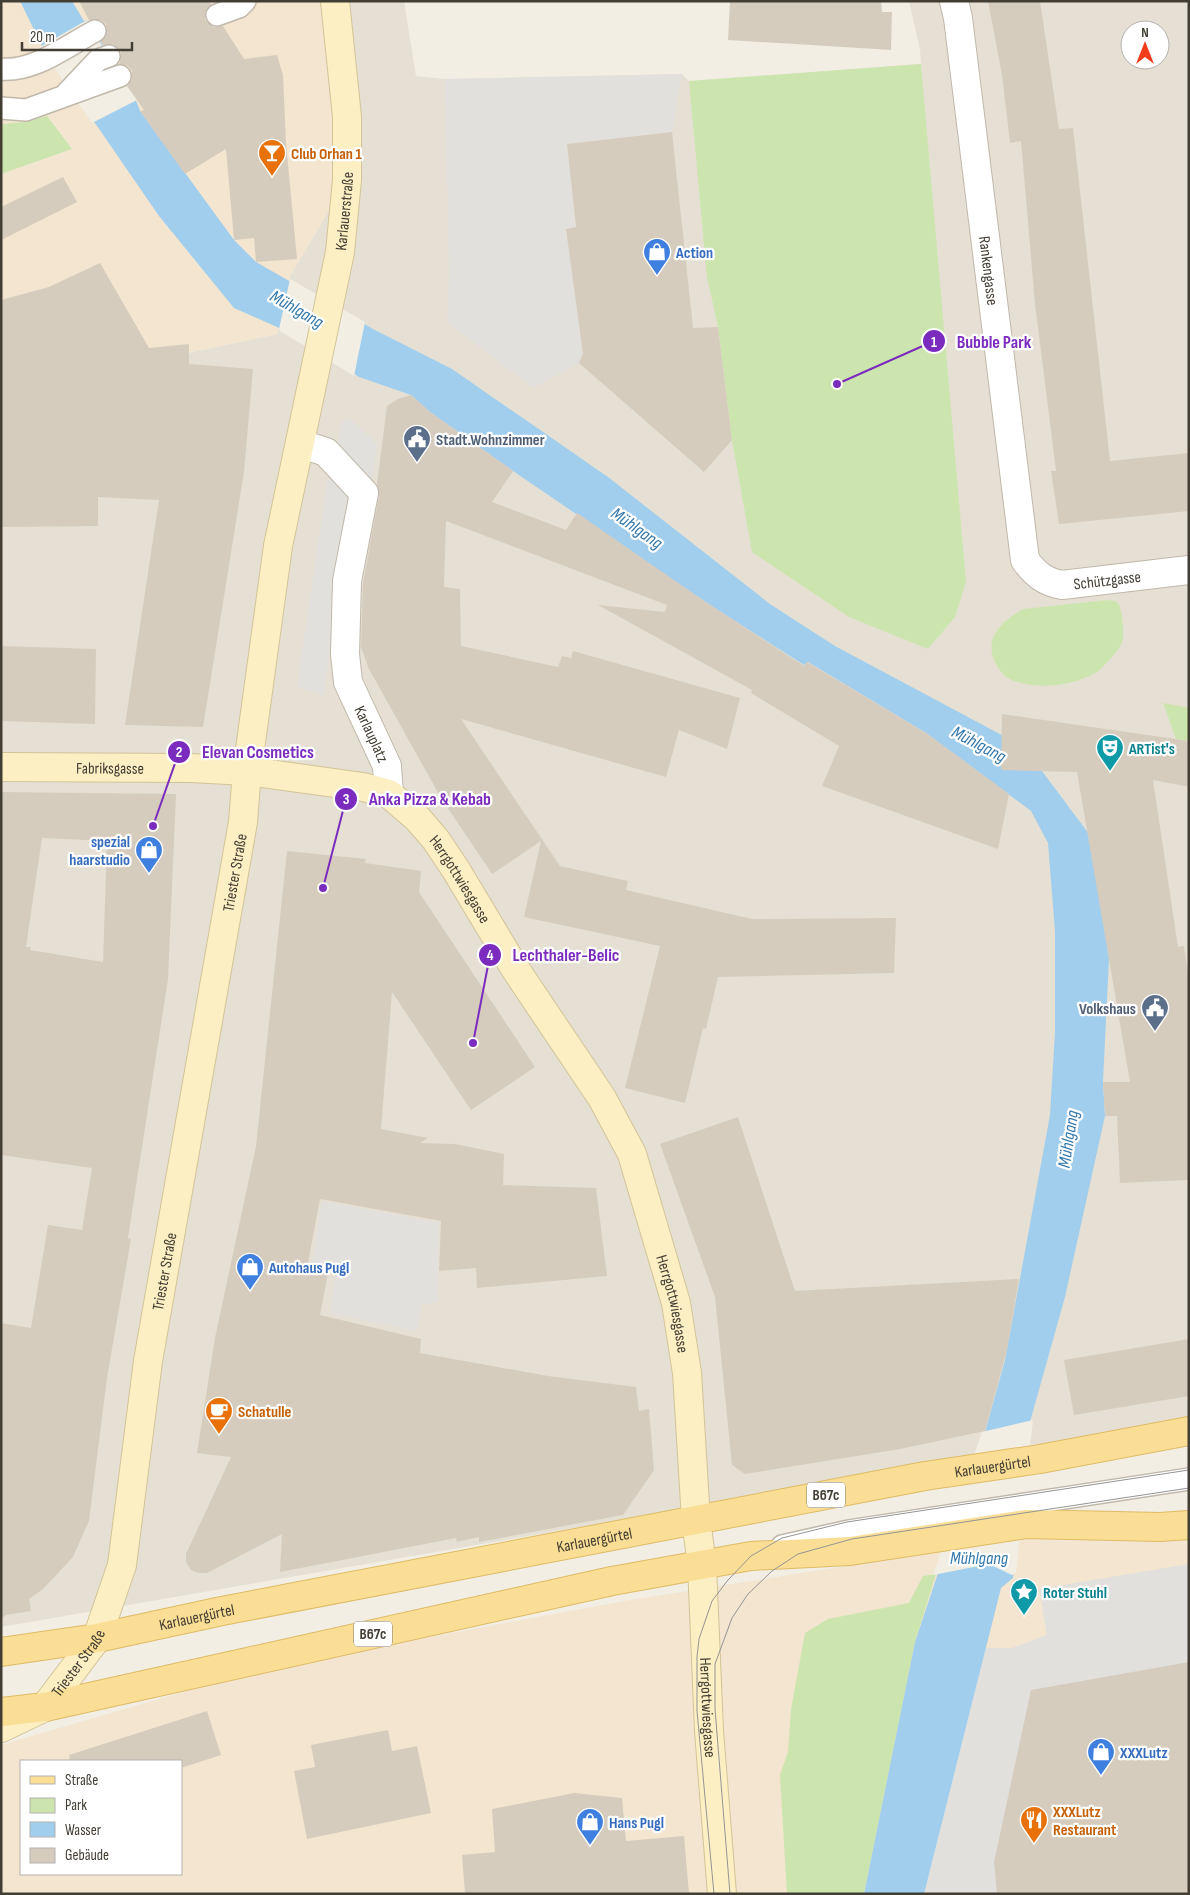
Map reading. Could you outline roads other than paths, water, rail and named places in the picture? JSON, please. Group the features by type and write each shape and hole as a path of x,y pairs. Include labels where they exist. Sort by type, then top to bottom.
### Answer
{"main road":[{"name":"Karlauerstraße","path":"301,444 330,293 340,252 347,180 347,117 336,1"},
{"path":"247,771 278,546 301,444"},
{"name":"Fabriksgasse","path":"1,767 191,768 247,771"},
{"name":"Karlauplatz","path":"247,771 363,787 389,794"},
{"name":"Triester Straße","path":"1,1728 45,1706 98,1638 122,1565 142,1394 243,822 247,771"},
{"name":"Herrgottwiesgasse","path":"389,794 418,820 436,840 516,970 602,1098 632,1154 676,1303 687,1373 696,1520 702,1565 708,1717 722,1894"},
{"name":"Karlauergürtel","path":"1,1652 98,1638 222,1611 696,1520 956,1471 1040,1459 1189,1431"},
{"name":"B67c","path":"1,1712 45,1706 612,1581 751,1556 850,1551 940,1527 1029,1514 1160,1527 1189,1525"}],"street":[{"name":"Rankengasse","path":"954,1 958,18 1023,549 1025,560 1031,568"},
{"name":"Karlauplatz","path":"301,444 326,452 364,493 347,581 346,663 348,682 387,766 389,794"},
{"name":"Schützgasse","path":"1031,568 1047,582 1062,586 1189,570"}],"lane":[{"path":"217,15 239,7 244,1"},
{"path":"1,69 9,70 43,59 95,31"},
{"path":"64,97 98,60 109,56"},
{"path":"1,108 26,110 120,76"},
{"path":"1029,1514 1189,1479"}],"water":[{"name":"Mühlgang","path":"20,1 72,1 84,21 87,20 96,33 140,111 234,240 256,262 373,329 452,369 608,477 770,604 835,646 1011,740 1042,771 1089,834 1109,958 1103,1082 1105,1116 1065,1297 1030,1422 1013,1578 1001,1588 924,1894 864,1894 915,1642 985,1432 1005,1360 1050,1115 1055,1031 1055,932 1048,843 1031,811 926,733 808,662 804,665 707,603 513,471 430,412 411,395 359,377 286,331 234,308 159,216 42,46"}],"tram line":[{"path":"714,1894 697,1711 697,1657 699,1639 712,1601 728,1580 751,1556 782,1538 847,1522 1189,1470"},
{"path":"730,1894 715,1709 715,1664 732,1618 748,1594 772,1571 798,1554 852,1539 1189,1488"}],"place":[{"name":"Club Orhan 1","path":"272,177"},
{"name":"Action","path":"657,276"},
{"name":"Bubble Park","path":"837,384"},
{"name":"Stadt.Wohnzimmer","path":"417,463"},
{"name":"ARTist's","path":"1110,772"},
{"name":"Elevan Cosmetics","path":"153,826"},
{"name":"spezial haarstudio","path":"149,874"},
{"name":"Anka Pizza & Kebab","path":"323,888"},
{"name":"Volkshaus","path":"1155,1032"},
{"name":"Lechthaler-Belic","path":"473,1043"},
{"name":"Autohaus Pugl","path":"250,1291"},
{"name":"Schatulle","path":"219,1435"},
{"name":"Roter Stuhl","path":"1024,1616"},
{"name":"XXXLutz","path":"1101,1776"},
{"name":"XXXLutz Restaurant","path":"1034,1844"},
{"name":"Hans Pugl","path":"590,1846"}]}
